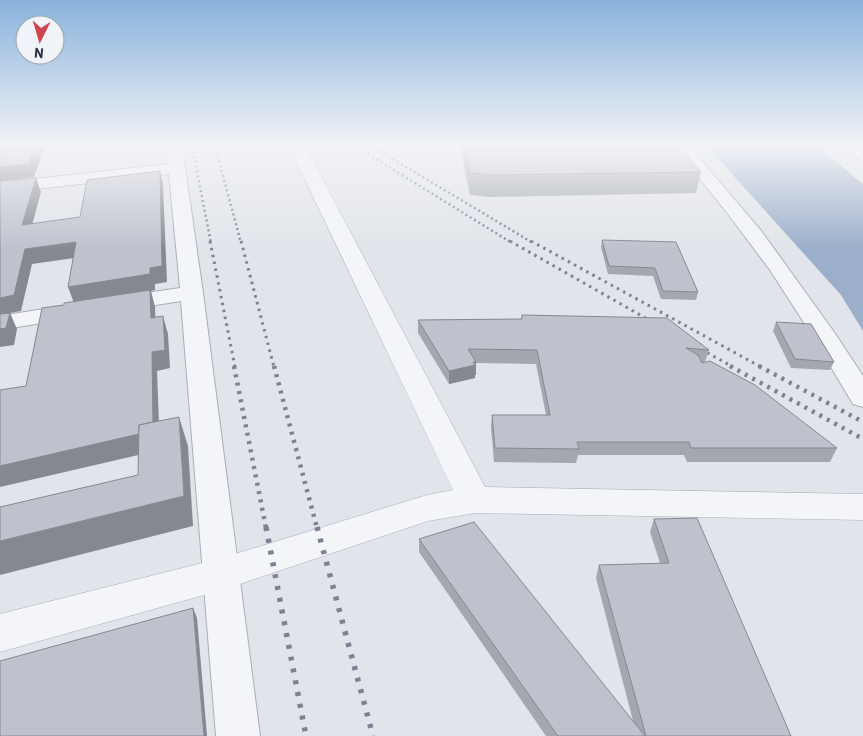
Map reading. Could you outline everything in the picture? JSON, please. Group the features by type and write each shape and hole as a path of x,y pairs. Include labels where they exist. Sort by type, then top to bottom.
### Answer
{"street":[{"path":"0,188 67,180"},
{"path":"178,180 192,293 238,736"},
{"path":"314,180 475,500"},
{"path":"711,180 774,259 829,341 863,398"},
{"path":"0,323 192,293"},
{"path":"0,633 222,574 427,508 475,500 863,507"}],"water":[{"path":"738,180 859,180 863,184 863,331 841,295"}],"building":[{"path":"35,180 22,225 80,217 87,180 160,180 162,266 150,268 150,274 68,287 76,242 25,249 14,295 0,298 0,181"},
{"path":"602,240 676,242 698,292 663,291 655,268 609,266"},
{"path":"150,290 151,318 163,316 165,350 152,352 153,422 139,425 139,434 0,466 0,390 26,386 42,308"},
{"path":"10,313 6,328 0,329 0,314"},
{"path":"522,315 667,318 709,350 686,348 698,355 702,363 710,361 755,385 837,448 691,448 689,442 577,442 579,449 495,448 492,415 550,415 537,350 468,349 476,362 473,362 475,365 449,371 418,320 522,319"},
{"path":"776,322 811,324 834,362 795,359"},
{"path":"179,417 184,496 0,541 0,507 138,475 139,425"},
{"path":"697,518 791,736 646,736 599,565 669,563 654,519"},
{"path":"474,522 645,736 558,736 419,539"},
{"path":"193,608 204,736 0,736 0,661"}],"railway":[{"path":"199,180 211,243"},
{"path":"224,180 241,243"},
{"path":"411,180 512,243"},
{"path":"428,180 533,243"},
{"path":"210,241 235,367"},
{"path":"241,241 274,367"},
{"path":"510,241 656,324"},
{"path":"531,241 761,367"},
{"path":"695,346 733,367"},
{"path":"234,366 266,528"},
{"path":"274,366 317,528"},
{"path":"730,366 863,439"},
{"path":"759,366 863,422"},
{"path":"266,527 306,736"},
{"path":"317,527 373,736"}]}
